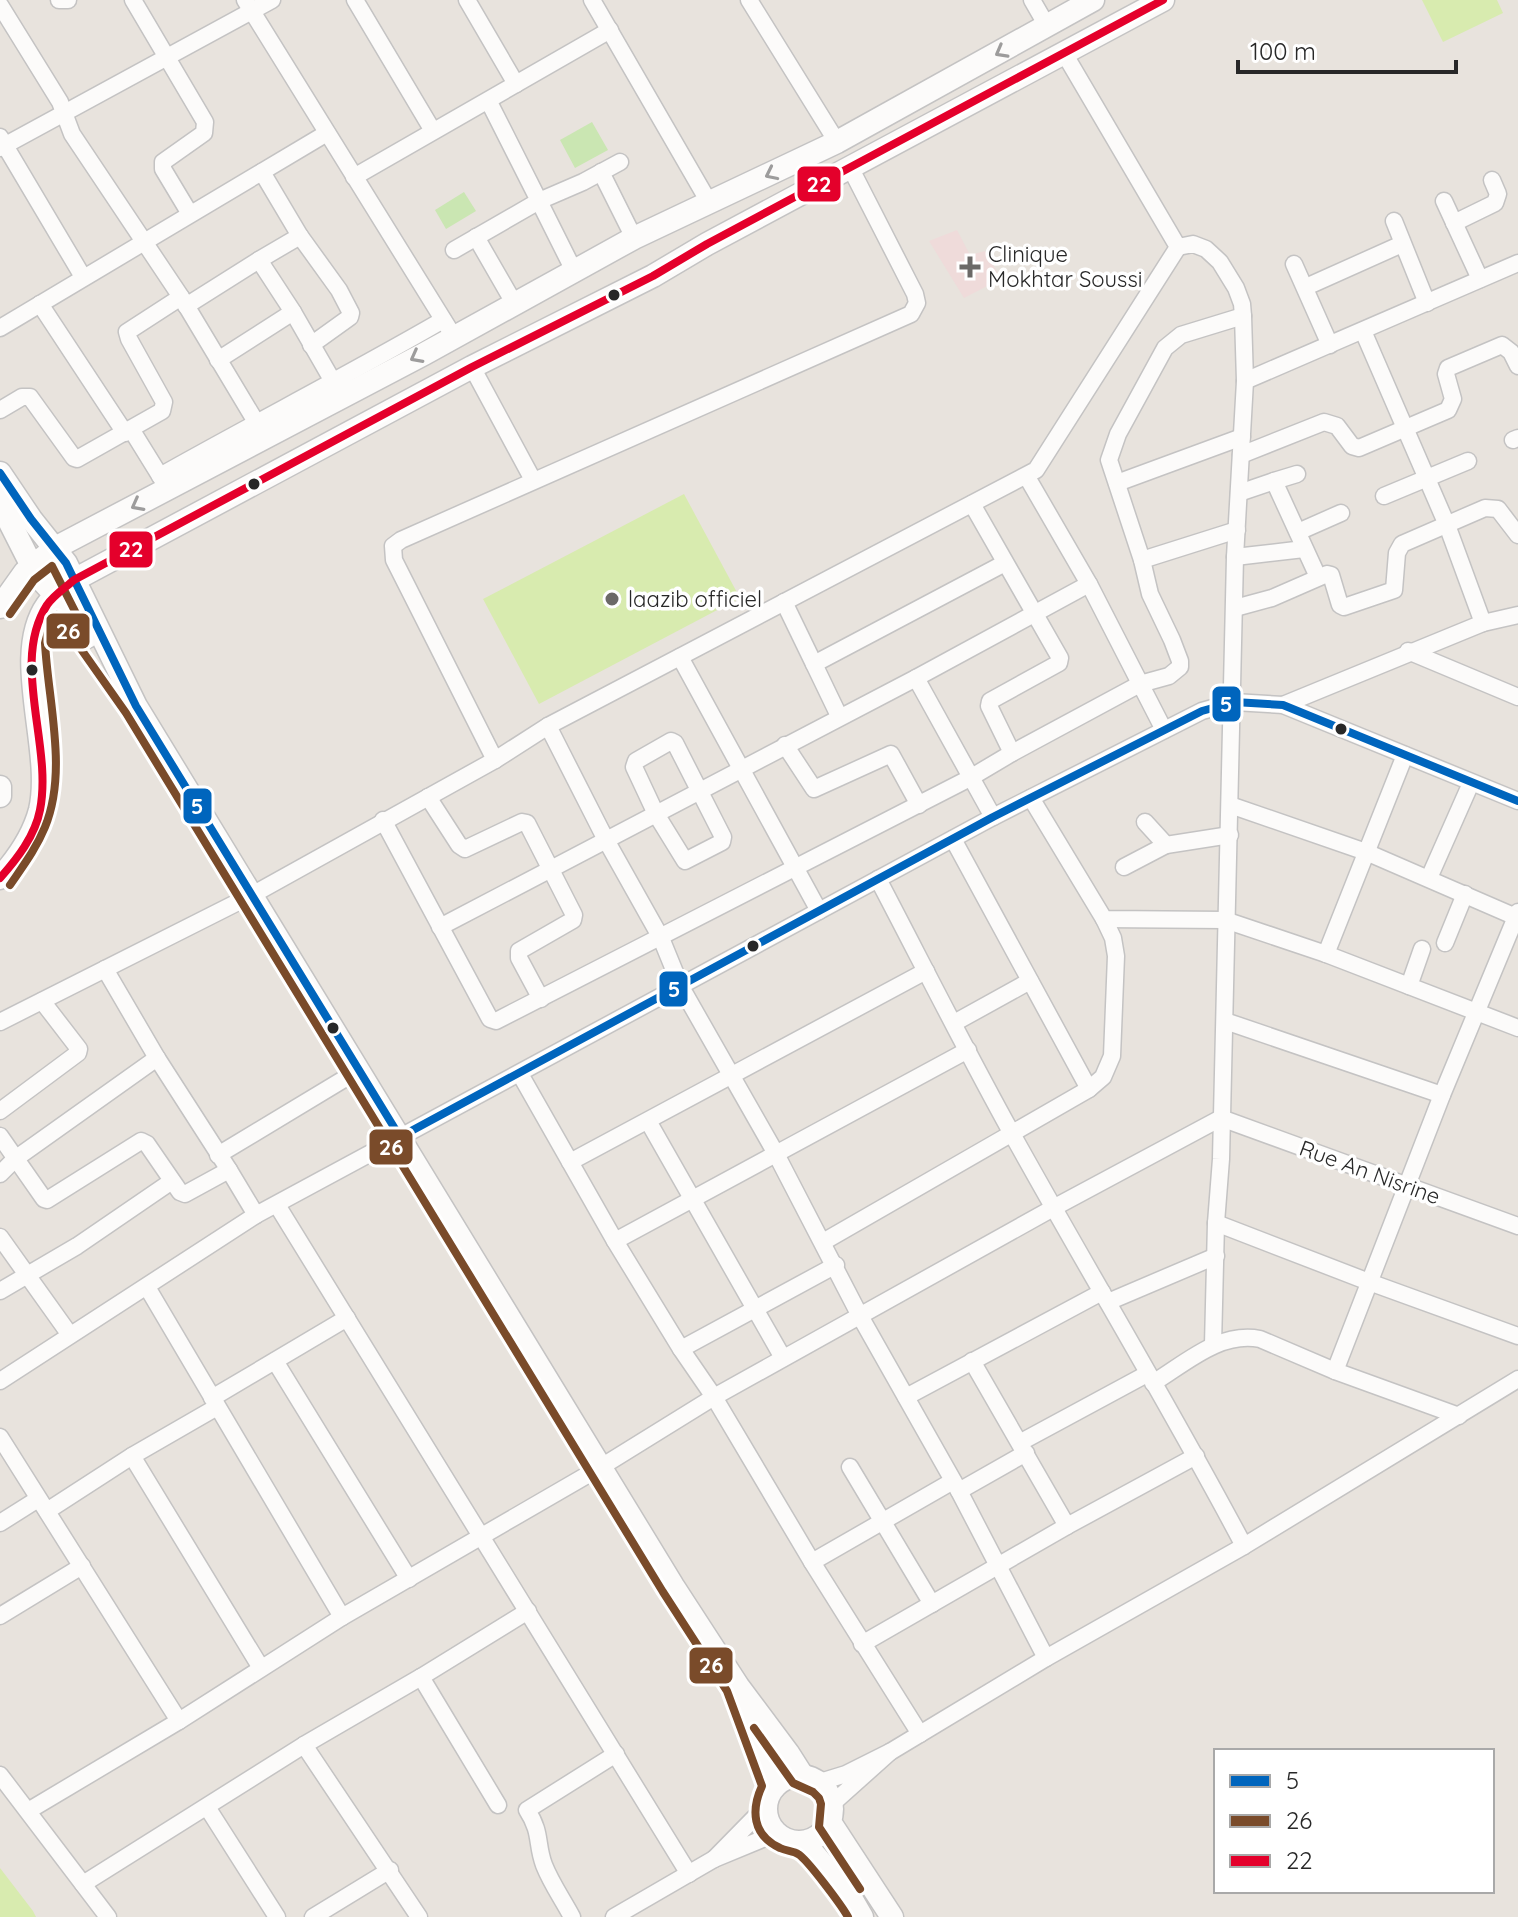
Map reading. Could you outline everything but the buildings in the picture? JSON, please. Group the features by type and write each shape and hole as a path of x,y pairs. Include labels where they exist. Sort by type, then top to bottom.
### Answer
{"street":[{"path":"59,0 68,0"},
{"path":"133,0 206,126 204,133 163,162 163,169 190,214"},
{"path":"83,277 2,143 65,114 168,56 248,5 272,0"},
{"path":"355,0 433,131"},
{"path":"467,0 516,84"},
{"path":"592,0 710,204"},
{"path":"749,0 837,142"},
{"path":"1032,0 1047,26"},
{"path":"0,607 14,585 55,548 164,482 449,328 514,303 634,238 837,142 1093,0"},
{"path":"0,878 30,837 42,800 43,772 33,642 38,623 55,596 74,580 472,367 653,276 1163,0"},
{"path":"0,5 60,102 72,134 184,301 260,430"},
{"path":"248,5 449,328"},
{"path":"354,177 610,30"},
{"path":"1064,53 1178,247"},
{"path":"489,102 573,269"},
{"path":"0,328 327,133"},
{"path":"454,250 539,201 620,162"},
{"path":"495,760 394,560 392,550 401,540 911,314 917,303 915,294 850,167"},
{"path":"262,172 300,236 339,290 351,315 311,345"},
{"path":"601,172 634,238"},
{"path":"1454,223 1495,203 1498,194 1492,180"},
{"path":"1444,201 1480,279"},
{"path":"1394,221 1427,303"},
{"path":"0,410 22,397 30,397 76,459 128,431 162,411 165,405 127,332 300,236"},
{"path":"476,237 514,303"},
{"path":"0,1022 252,895 495,760 548,726 1027,477 1047,457 1178,247 1193,244 1206,249 1220,262 1236,288 1242,304 1245,381 1235,557 1234,702 1213,1345"},
{"path":"1306,287 1402,244"},
{"path":"259,260 338,390"},
{"path":"1245,381 1518,263"},
{"path":"1294,264 1330,345"},
{"path":"40,304 164,482"},
{"path":"218,360 293,312"},
{"path":"383,820 490,1019 496,1021 919,805 1140,684 1177,671 1180,661 1150,594 1109,460 1112,446 1165,348 1181,335 1243,316"},
{"path":"1363,331 1447,525 1483,623"},
{"path":"1241,455 1324,422 1337,426 1356,448 1448,410 1452,404 1452,394 1446,374 1448,368 1502,345 1511,352 1518,366"},
{"path":"472,367 533,480"},
{"path":"1117,483 1242,437"},
{"path":"1384,496 1468,461"},
{"path":"0,473 55,548 136,706 673,1586 738,1686 788,1753 811,1779 829,1792 831,1813 892,1917"},
{"path":"1239,493 1297,474"},
{"path":"1027,477 1089,584 1164,730"},
{"path":"1274,481 1318,577"},
{"path":"0,503 32,566 75,618 111,675 136,706"},
{"path":"972,504 1060,660 990,701 989,706 1012,753"},
{"path":"1235,608 1272,598 1327,574 1331,575 1340,605 1344,607 1394,590 1400,546 1485,508 1494,506 1518,535"},
{"path":"1298,532 1341,513"},
{"path":"1142,560 1237,530"},
{"path":"1235,557 1304,549"},
{"path":"814,664 1005,563"},
{"path":"440,927 1089,584"},
{"path":"784,602 839,716"},
{"path":"1283,705 1408,651 1483,623 1518,615"},
{"path":"1408,651 1518,697"},
{"path":"680,657 819,911"},
{"path":"916,678 993,817"},
{"path":"0,1381 256,1215 993,817 1202,711 1234,702 1283,705 1518,801"},
{"path":"548,726 606,840 661,938 681,987 775,1152 860,1316 956,1486 1046,1658"},
{"path":"668,742 675,743 723,837 722,842 684,860 656,814 634,764 668,742"},
{"path":"785,745 814,789 891,754 919,805"},
{"path":"1326,954 1405,755"},
{"path":"1429,878 1471,783"},
{"path":"0,787 0,796"},
{"path":"428,797 461,848 465,849 525,821 552,867 574,918 519,951 519,958 541,999"},
{"path":"823,1242 1089,1089 1103,1077 1112,1056 1116,956 1113,938 1031,798"},
{"path":"1230,805 1366,852 1517,914 1442,1095 1335,1371"},
{"path":"1145,822 1166,845"},
{"path":"1124,867 1166,845 1230,835"},
{"path":"953,839 1089,1089"},
{"path":"878,879 1011,1133 1196,1456 1244,1546"},
{"path":"1445,943 1465,894"},
{"path":"1104,919 1225,920 1326,954 1518,1028"},
{"path":"1409,986 1422,949"},
{"path":"105,969 256,1215"},
{"path":"570,1162 926,971"},
{"path":"954,1023 1030,981"},
{"path":"0,1111 78,1053 79,1049 42,1001"},
{"path":"1225,1021 1442,1095"},
{"path":"615,1241 968,1050"},
{"path":"0,1174 15,1159 157,1058"},
{"path":"218,1155 359,1070"},
{"path":"520,1074 615,1241 920,1734"},
{"path":"28,1811 179,1721 342,1617 601,1467 714,1397 1221,1118"},
{"name":"Rue An Nisrine","path":"1221,1118 1515,1224"},
{"path":"648,1121 783,1358"},
{"path":"0,1136 47,1200 141,1141 147,1144 180,1192 189,1193 229,1170"},
{"path":"0,1291 77,1246 172,1181"},
{"path":"277,1205 689,1874"},
{"path":"1515,1224 1518,1206"},
{"path":"1216,1223 1518,1336"},
{"path":"0,1237 70,1335"},
{"path":"906,1397 972,1361 1105,1297 1216,1256"},
{"path":"681,1349 836,1265"},
{"path":"147,1287 342,1617"},
{"path":"0,1523 42,1505 132,1456 275,1361 347,1318"},
{"path":"812,1562 882,1520 956,1486 1213,1345 1237,1337 1260,1339 1335,1371 1459,1416"},
{"path":"275,1361 409,1579"},
{"path":"972,1361 1067,1526"},
{"path":"714,1859 787,1778 811,1779 846,1774 890,1752 1046,1658 1244,1546 1518,1379"},
{"path":"0,1437 179,1721"},
{"path":"132,1456 261,1668"},
{"path":"862,1644 1196,1456"},
{"path":"850,1467 932,1604"},
{"path":"0,1616 82,1566"},
{"path":"83,1884 304,1745 528,1611"},
{"path":"421,1677 498,1805"},
{"path":"738,1686 770,1796 769,1822 777,1833 790,1840 804,1842 824,1831 831,1813 890,1752"},
{"path":"304,1745 419,1917"},
{"path":"572,1917 543,1863 541,1841 527,1810 616,1754"},
{"path":"0,1775 108,1917"},
{"path":"207,1807 277,1917"},
{"path":"614,1917 714,1859 777,1833"},
{"path":"804,1842 851,1898 862,1917"},
{"path":"313,1917 390,1870"}],"shaded area":[{"name":"Clinique Mokhtar Soussi","path":"957,230 970,255 985,251 1001,279 964,298 929,241"}],"green space":[{"path":"1422,0 1497,0 1503,13 1443,42"},
{"path":"592,122 608,150 575,168 560,140"},
{"path":"464,192 476,211 446,229 435,210"},
{"name":"laazib officiel","path":"684,494 740,598 539,704 483,599"},
{"path":"0,1868 33,1911 36,1917 0,1917"}],"transit line":[{"name":"22","path":"0,878 30,838 40,810 43,785 32,678 32,652 37,628 50,601 74,580 472,367 653,276 707,244 1163,0"},
{"name":"5","path":"0,473 66,563 136,706 400,1137"},
{"name":"26","path":"10,614 34,580 52,566 86,633"},
{"name":"26","path":"10,885 38,843 52,805 55,736 45,643 57,615 126,713 663,1592 727,1691 762,1786 755,1813 759,1829 771,1843 802,1858 848,1917"},
{"name":"5","path":"400,1137 993,817 1202,711 1234,702 1283,705 1518,801"},
{"name":"26","path":"754,1728 793,1783 819,1798 819,1827 860,1889"}],"place":[{"name":"Clinique Mokhtar Soussi","path":"970,267"},
{"name":"laazib officiel","path":"612,599"}]}
